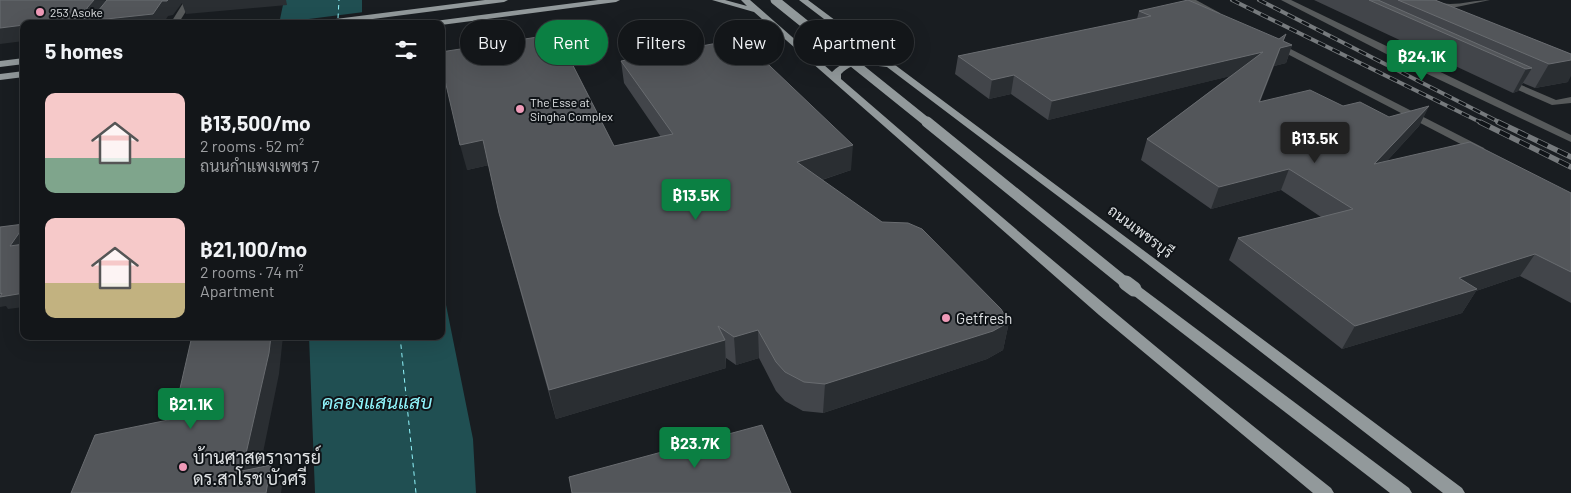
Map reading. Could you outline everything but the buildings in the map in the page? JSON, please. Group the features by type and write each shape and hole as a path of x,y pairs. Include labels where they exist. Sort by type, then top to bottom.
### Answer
{"main road":[{"path":"344,20 504,0"},
{"path":"445,22 616,0"},
{"path":"716,0 758,12"},
{"path":"745,0 996,220 1243,429 1325,493"},
{"path":"775,0 1134,290 1403,493"},
{"name":"ถนนเพชรบุรี","path":"805,1 1140,252 1456,493"},
{"path":"0,64 20,62"},
{"path":"836,79 836,73 839,68 852,63 869,62 891,66"},
{"path":"0,78 20,75"}],"street":[{"path":"176,20 189,0"},
{"path":"1190,0 1227,19"},
{"path":"1285,0 1403,60 1571,139"},
{"path":"1430,0 1447,7 1486,0"},
{"path":"1262,37 1491,156"},
{"path":"1492,74 1555,103 1571,100"}],"water":[{"path":"284,0 362,0 362,20 280,20"},
{"name":"คลองแสนแสบ","path":"445,300 473,439 476,493 315,493 309,340 445,340"}],"pier":[{"path":"364,12 364,20 301,20"}],"ferry route":[{"path":"338,18 339,0"},
{"path":"400,340 416,493"}],"railway":[{"path":"1232,0 1482,123"},
{"path":"1259,0 1501,123"},
{"path":"1480,122 1571,167"},
{"path":"1498,122 1571,157"}],"place":[{"name":"253 Asoke","path":"40,12"},
{"name":"The Esse at Singha Complex","path":"520,109"},
{"name":"Getfresh","path":"946,318"},
{"name":"บ้านศาสตราจารย์ ดร.สาโรช บัวศรี","path":"183,467"}]}
